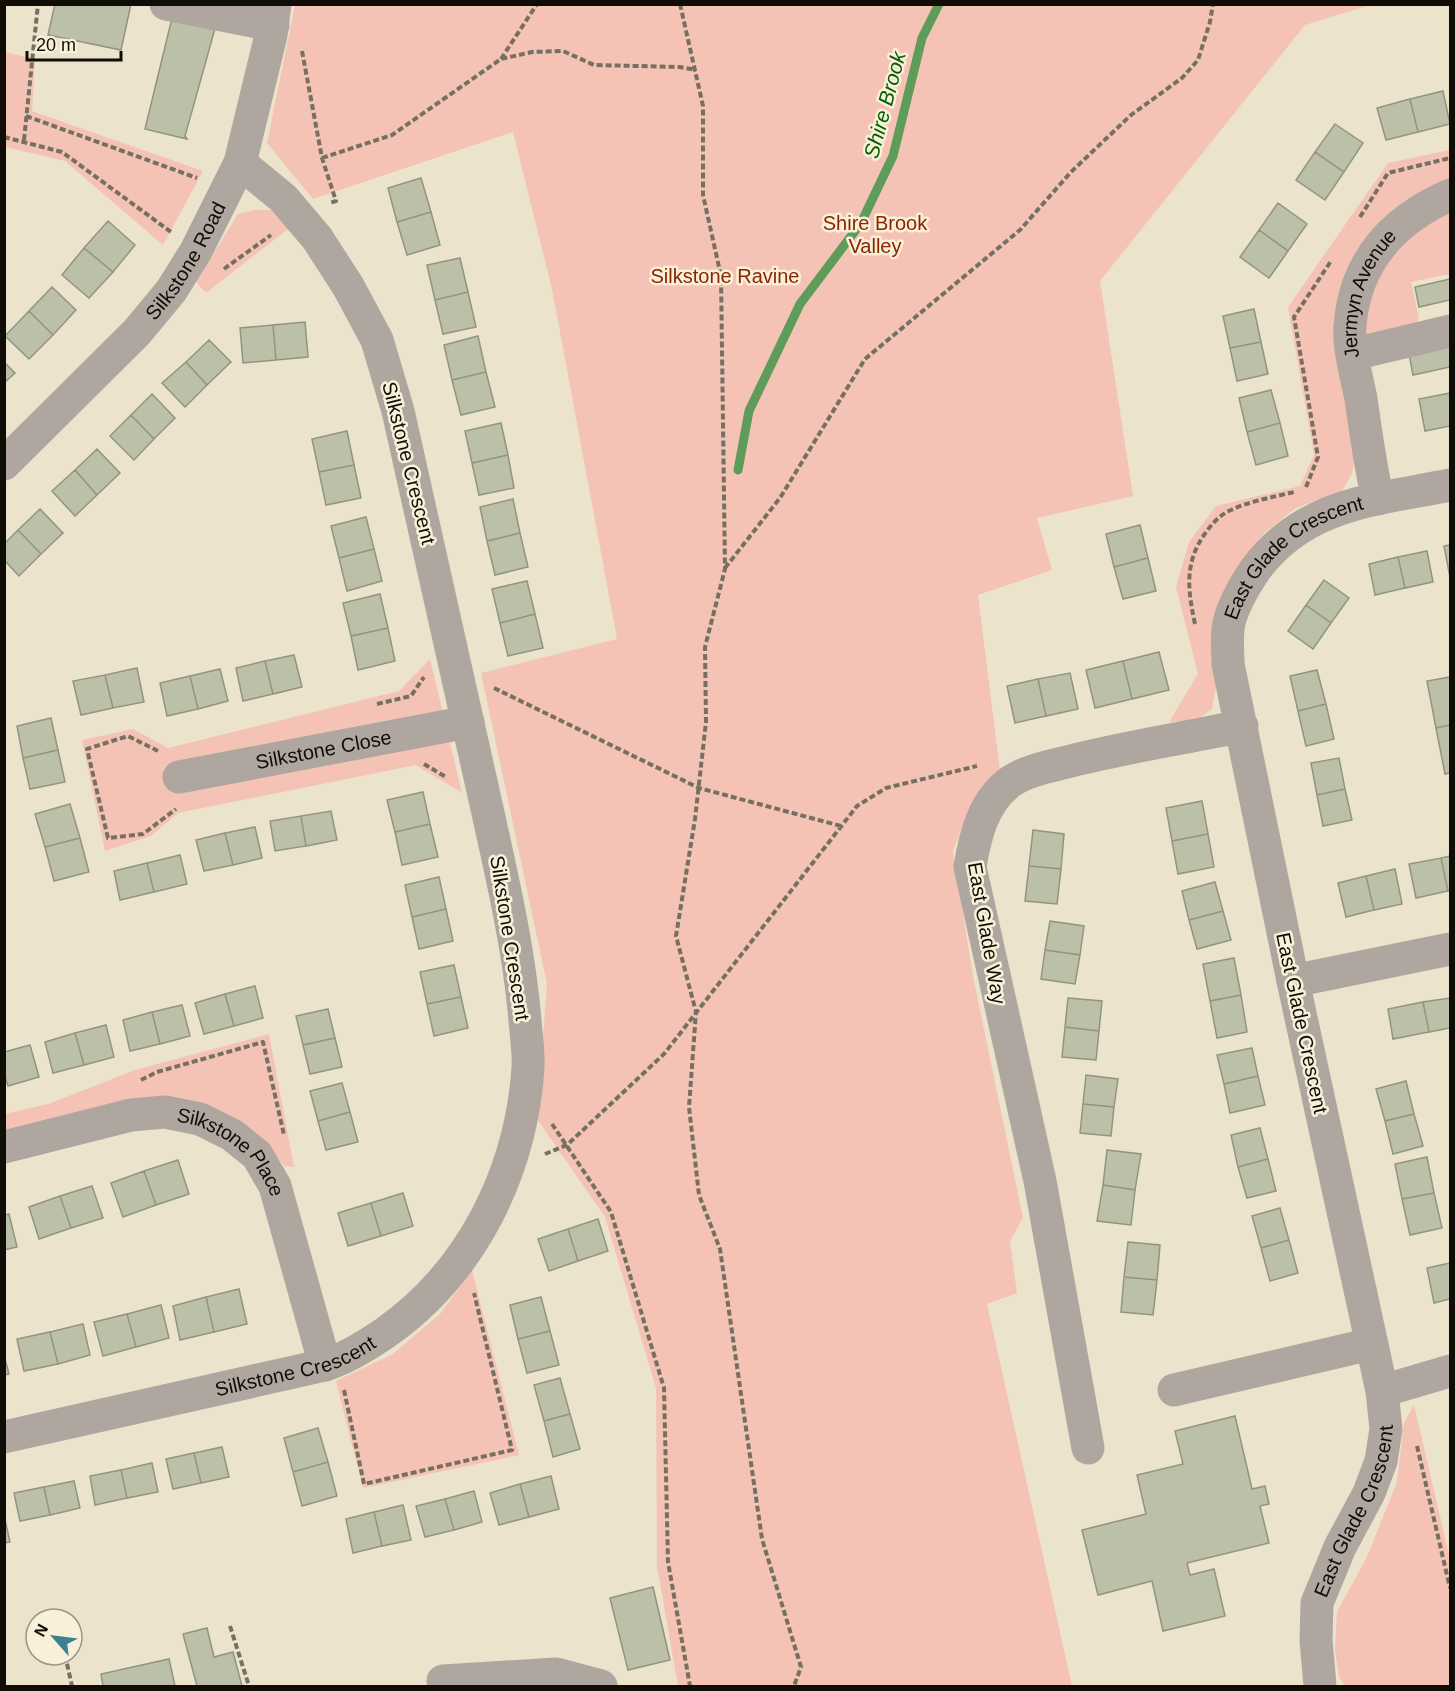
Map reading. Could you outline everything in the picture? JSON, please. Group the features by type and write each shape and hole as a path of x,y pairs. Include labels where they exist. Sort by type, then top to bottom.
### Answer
{"street":[{"path":"166,4 274,15"},
{"name":"Silkstone Road","path":"4,464 137,332 171,291 188,263 234,176 274,15"},
{"name":"Silkstone Crescent","path":"4,1437 332,1363 398,1323 427,1299 465,1254 488,1215 508,1169 522,1118 528,1065 522,984 465,707 398,411 377,340 348,286 317,238 283,198 234,176"},
{"name":"Jermyn Avenue","path":"1378,499 1350,328 1359,286 1375,250 1400,223 1428,205 1450,195"},
{"path":"1354,354 1450,332"},
{"name":"East Glade Crescent","path":"1320,1686 1316,1640 1317,1603 1381,1461 1386,1429 1382,1391 1293,981 1228,664 1229,623 1245,584 1268,554 1298,527 1334,510 1450,485"},
{"name":"Silkstone Close","path":"179,777 465,707"},
{"name":"East Glade Way","path":"1088,1448 1040,1181 970,867 975,833 990,805 1011,782 1040,769 1105,753 1242,726"},
{"path":"1293,981 1450,949"},
{"name":"Silkstone Place","path":"4,1147 131,1115 165,1112 200,1119 232,1135 257,1155 275,1186 332,1363"},
{"path":"1174,1390 1371,1344"},
{"path":"1382,1391 1450,1371"},
{"path":"443,1681 556,1674 601,1686"}],"path":[{"path":"24,140 38,4"},
{"path":"322,158 392,135 501,59 537,4"},
{"path":"680,4 703,106 703,195 721,276 725,569 705,647 706,722 699,788 676,936 696,1012 689,1107 699,1195 720,1249 762,1539 801,1667 794,1686"},
{"path":"725,569 780,498 865,359 1020,230 1071,172 1131,115 1182,78 1198,60 1213,4"},
{"path":"4,137 24,140 62,152 188,263 198,289 296,214 336,201 322,158 297,24 274,15"},
{"path":"501,59 532,52 563,51 594,65 696,70"},
{"path":"26,116 234,176"},
{"path":"465,707 488,685 699,788 841,826"},
{"path":"508,1169 567,1145 664,1054 857,806 885,788 987,764"},
{"path":"526,1086 611,1212 664,1388 668,1562 690,1686"},
{"path":"332,1363 364,1484 512,1450 465,1254"},
{"path":"1417,1443 1450,1588"},
{"path":"230,1626 249,1686"},
{"path":"68,1667 72,1686"}],"green space":[{"path":"295,5 1370,5 1305,25 1100,281 1133,496 1037,518 1052,570 978,595 1000,771 968,811 953,851 973,976 1023,1218 1010,1241 1017,1293 987,1304 1072,1686 678,1686 657,1566 656,1388 605,1217 537,1119 547,984 481,673 617,639 552,289 513,132 313,199 267,143"},
{"path":"5,52 35,59 32,111 203,171 163,245 65,161 5,147"},
{"path":"1450,150 1450,274 1411,282 1419,318 1410,332 1336,353 1356,451 1352,474 1342,491 1296,508 1264,533 1238,568 1212,709 1197,720 1169,722 1198,674 1176,587 1189,542 1216,506 1300,486 1314,455 1288,307 1388,163"},
{"path":"254,210 273,210 288,229 206,293 196,282 238,214"},
{"path":"430,659 462,793 416,765 178,813 151,836 105,851 82,740 133,729 168,748 399,691"},
{"path":"269,1034 294,1167 284,1166 268,1145 236,1124 5,1135 4,1114 48,1104 135,1070"},
{"path":"472,1270 519,1455 363,1488 336,1381 393,1354 440,1314"},
{"path":"1414,1405 1450,1559 1450,1686 1345,1686 1339,1677 1335,1651 1337,1612 1367,1557 1397,1482 1404,1423"}],"building":[{"path":"55,4 131,4 121,50 48,35"},
{"path":"173,14 216,25 185,136 187,139 145,129"},
{"path":"1443,91 1450,124 1418,132 1410,99"},
{"path":"1410,99 1418,132 1386,140 1377,108"},
{"path":"1335,124 1363,143 1344,172 1315,152"},
{"path":"1315,152 1344,172 1325,200 1296,180"},
{"path":"421,178 431,212 397,222 388,188"},
{"path":"1278,203 1307,224 1288,251 1259,230"},
{"path":"431,212 440,245 407,255 397,222"},
{"path":"108,221 135,245 113,272 84,248"},
{"path":"1259,230 1288,251 1269,278 1240,257"},
{"path":"84,248 113,272 89,298 62,275"},
{"path":"460,258 468,292 435,300 427,265"},
{"path":"1450,279 1450,300 1419,307 1415,287"},
{"path":"52,287 76,310 53,335 29,311"},
{"path":"468,292 476,327 443,334 435,300"},
{"path":"1254,309 1261,342 1230,348 1223,316"},
{"path":"29,311 53,335 29,359 5,336"},
{"path":"305,322 308,357 276,360 273,325"},
{"path":"273,325 276,360 243,363 240,328"},
{"path":"478,336 486,372 452,380 444,345"},
{"path":"209,340 231,362 207,385 186,362"},
{"path":"1261,342 1268,374 1237,381 1230,348"},
{"path":"1450,345 1450,367 1413,375 1409,354"},
{"path":"4,362 15,373 4,383"},
{"path":"186,362 207,385 185,407 162,383"},
{"path":"486,372 495,407 461,415 452,380"},
{"path":"1271,390 1280,423 1247,432 1239,398"},
{"path":"1450,393 1450,426 1425,431 1419,399"},
{"path":"152,394 175,418 154,439 131,415"},
{"path":"131,415 154,439 134,460 110,436"},
{"path":"501,423 508,455 472,463 465,431"},
{"path":"1280,423 1288,456 1256,465 1247,432"},
{"path":"347,431 354,465 319,472 312,439"},
{"path":"97,449 120,473 97,495 75,470"},
{"path":"508,455 514,488 479,495 472,463"},
{"path":"354,465 361,498 326,505 319,472"},
{"path":"75,470 97,495 75,516 52,491"},
{"path":"513,499 520,533 487,541 480,507"},
{"path":"40,509 63,533 41,554 18,530"},
{"path":"366,517 374,549 339,558 331,526"},
{"path":"1140,525 1148,558 1114,567 1106,534"},
{"path":"18,530 41,554 19,576 4,560 4,544"},
{"path":"520,533 528,567 495,575 487,541"},
{"path":"1450,545 1450,577 1444,546"},
{"path":"374,549 382,581 347,591 339,558"},
{"path":"1427,551 1433,582 1405,588 1398,557"},
{"path":"1398,557 1405,588 1375,595 1369,564"},
{"path":"1148,558 1156,591 1123,599 1114,567"},
{"path":"1324,580 1349,598 1331,623 1306,605"},
{"path":"527,581 535,614 500,623 492,589"},
{"path":"380,594 388,628 351,636 343,603"},
{"path":"1306,605 1331,623 1313,649 1288,631"},
{"path":"535,614 543,648 508,656 500,623"},
{"path":"388,628 395,661 358,670 351,636"},
{"path":"1159,652 1169,690 1132,699 1123,661"},
{"path":"294,655 302,687 273,694 265,661"},
{"path":"265,661 273,694 243,701 236,668"},
{"path":"1123,661 1132,699 1095,708 1086,670"},
{"path":"137,668 144,702 113,708 105,675"},
{"path":"220,669 228,701 198,709 190,676"},
{"path":"1317,670 1326,704 1298,711 1290,676"},
{"path":"1070,673 1078,709 1046,716 1038,679"},
{"path":"105,675 113,708 81,715 73,681"},
{"path":"190,676 198,709 167,716 160,683"},
{"path":"1450,677 1450,725 1436,728 1427,681"},
{"path":"1038,679 1046,716 1015,723 1007,686"},
{"path":"1326,704 1334,739 1306,746 1298,711"},
{"path":"51,718 58,750 23,758 17,726"},
{"path":"1450,725 1450,773 1445,774 1436,728"},
{"path":"58,750 65,782 30,789 23,758"},
{"path":"1339,758 1345,789 1317,795 1311,763"},
{"path":"1345,789 1352,820 1323,826 1317,795"},
{"path":"423,792 430,824 395,832 387,800"},
{"path":"1202,801 1208,834 1172,841 1166,808"},
{"path":"70,804 80,838 45,847 35,814"},
{"path":"331,811 337,840 306,846 301,816"},
{"path":"301,816 306,846 275,851 270,821"},
{"path":"430,824 438,857 402,865 395,832"},
{"path":"255,827 262,858 233,865 225,833"},
{"path":"1033,830 1064,834 1061,869 1029,866"},
{"path":"225,833 233,865 204,871 196,840"},
{"path":"1208,834 1214,867 1178,874 1172,841"},
{"path":"80,838 89,872 54,881 45,847"},
{"path":"180,855 187,884 154,892 147,863"},
{"path":"1450,856 1450,891 1448,891 1441,858"},
{"path":"1441,858 1448,891 1416,898 1409,864"},
{"path":"147,863 154,892 120,900 114,871"},
{"path":"1029,866 1061,869 1057,904 1025,901"},
{"path":"1395,869 1402,904 1374,910 1366,876"},
{"path":"1366,876 1374,910 1346,917 1338,883"},
{"path":"439,877 446,909 412,917 405,885"},
{"path":"1215,882 1223,911 1189,920 1182,891"},
{"path":"446,909 453,941 419,949 412,917"},
{"path":"1223,911 1231,940 1197,949 1189,920"},
{"path":"1050,921 1084,926 1080,955 1045,950"},
{"path":"1045,950 1080,955 1075,984 1041,979"},
{"path":"1234,958 1241,995 1210,1001 1203,964"},
{"path":"454,965 461,997 427,1004 420,972"},
{"path":"255,986 263,1018 234,1026 225,994"},
{"path":"225,994 234,1026 204,1034 195,1003"},
{"path":"1241,995 1247,1032 1217,1038 1210,1001"},
{"path":"461,997 468,1028 434,1036 427,1004"},
{"path":"1068,998 1102,1001 1099,1031 1065,1027"},
{"path":"1450,998 1450,1028 1429,1032 1423,1002"},
{"path":"1423,1002 1429,1032 1393,1039 1388,1009"},
{"path":"182,1005 190,1036 160,1044 152,1012"},
{"path":"328,1009 335,1038 303,1045 296,1016"},
{"path":"152,1012 160,1044 130,1051 123,1020"},
{"path":"106,1025 114,1057 84,1065 75,1033"},
{"path":"1065,1027 1099,1031 1096,1060 1062,1057"},
{"path":"75,1033 84,1065 53,1073 45,1042"},
{"path":"335,1038 342,1067 310,1074 303,1045"},
{"path":"30,1045 39,1077 8,1086 4,1074 4,1052"},
{"path":"1252,1048 1258,1076 1224,1084 1217,1055"},
{"path":"1086,1075 1118,1079 1114,1107 1083,1104"},
{"path":"1258,1076 1265,1105 1230,1113 1224,1084"},
{"path":"1406,1081 1414,1114 1385,1121 1376,1089"},
{"path":"342,1083 350,1112 318,1121 310,1091"},
{"path":"1083,1104 1114,1107 1111,1136 1080,1133"},
{"path":"350,1112 358,1142 326,1150 318,1121"},
{"path":"1414,1114 1423,1146 1393,1154 1385,1121"},
{"path":"1260,1128 1268,1159 1238,1167 1231,1135"},
{"path":"1107,1150 1141,1154 1135,1190 1103,1185"},
{"path":"1427,1157 1434,1193 1402,1199 1395,1164"},
{"path":"1268,1159 1276,1191 1247,1198 1238,1167"},
{"path":"178,1160 189,1194 156,1205 144,1171"},
{"path":"144,1171 156,1205 123,1217 111,1183"},
{"path":"1103,1185 1135,1190 1131,1225 1097,1221"},
{"path":"92,1186 103,1218 71,1228 60,1196"},
{"path":"403,1193 413,1226 381,1236 371,1203"},
{"path":"1434,1193 1442,1228 1410,1235 1402,1199"},
{"path":"60,1196 71,1228 39,1239 29,1207"},
{"path":"371,1203 381,1236 348,1246 338,1213"},
{"path":"1280,1208 1289,1240 1261,1248 1252,1216"},
{"path":"9,1214 17,1247 4,1250 4,1215"},
{"path":"598,1219 608,1251 578,1261 568,1229"},
{"path":"568,1229 578,1261 549,1271 538,1239"},
{"path":"1289,1240 1298,1273 1270,1281 1261,1248"},
{"path":"1128,1242 1160,1245 1157,1280 1124,1277"},
{"path":"1450,1263 1450,1299 1434,1303 1427,1268"},
{"path":"1124,1277 1157,1280 1153,1315 1121,1312"},
{"path":"239,1289 247,1324 214,1332 206,1297"},
{"path":"206,1297 214,1332 180,1340 173,1306"},
{"path":"541,1297 550,1331 518,1339 510,1305"},
{"path":"161,1305 169,1338 136,1347 127,1314"},
{"path":"127,1314 136,1347 103,1356 94,1322"},
{"path":"83,1324 90,1355 58,1364 50,1332"},
{"path":"550,1331 559,1365 527,1373 518,1339"},
{"path":"50,1332 58,1364 24,1371 17,1339"},
{"path":"4,1355 9,1374 4,1375"},
{"path":"560,1378 570,1414 544,1421 534,1385"},
{"path":"570,1414 580,1449 553,1457 544,1421"},
{"path":"1235,1416 1252,1489 1265,1486 1269,1504 1260,1506 1269,1543 1187,1563 1190,1575 1214,1569 1225,1616 1163,1631 1152,1581 1098,1595 1082,1530 1146,1514 1137,1475 1183,1464 1175,1431"},
{"path":"318,1428 328,1462 293,1472 284,1438"},
{"path":"222,1447 229,1477 201,1483 194,1453"},
{"path":"194,1453 201,1483 173,1489 166,1459"},
{"path":"328,1462 337,1496 302,1506 293,1472"},
{"path":"152,1463 158,1492 127,1498 121,1470"},
{"path":"121,1470 127,1498 95,1505 90,1476"},
{"path":"551,1476 559,1509 529,1517 520,1484"},
{"path":"74,1481 80,1508 50,1515 44,1487"},
{"path":"520,1484 529,1517 499,1525 490,1493"},
{"path":"44,1487 50,1515 20,1521 14,1493"},
{"path":"474,1491 482,1522 454,1530 445,1499"},
{"path":"445,1499 454,1530 425,1537 416,1506"},
{"path":"403,1505 411,1540 382,1546 374,1512"},
{"path":"374,1512 382,1546 353,1553 346,1519"},
{"path":"4,1515 10,1542 4,1543"},
{"path":"653,1587 670,1660 628,1670 610,1598"},
{"path":"207,1628 214,1657 233,1652 242,1686 197,1686 183,1634"},
{"path":"169,1659 175,1686 103,1686 101,1674"}],"waterway":[{"name":"Shire Brook","path":"738,470 749,411 800,304 861,223 893,156 922,38 939,4"}],"park label":[{"name":"Shire Brook Valley","path":"875,234"},
{"name":"Silkstone Ravine","path":"725,276"}]}
